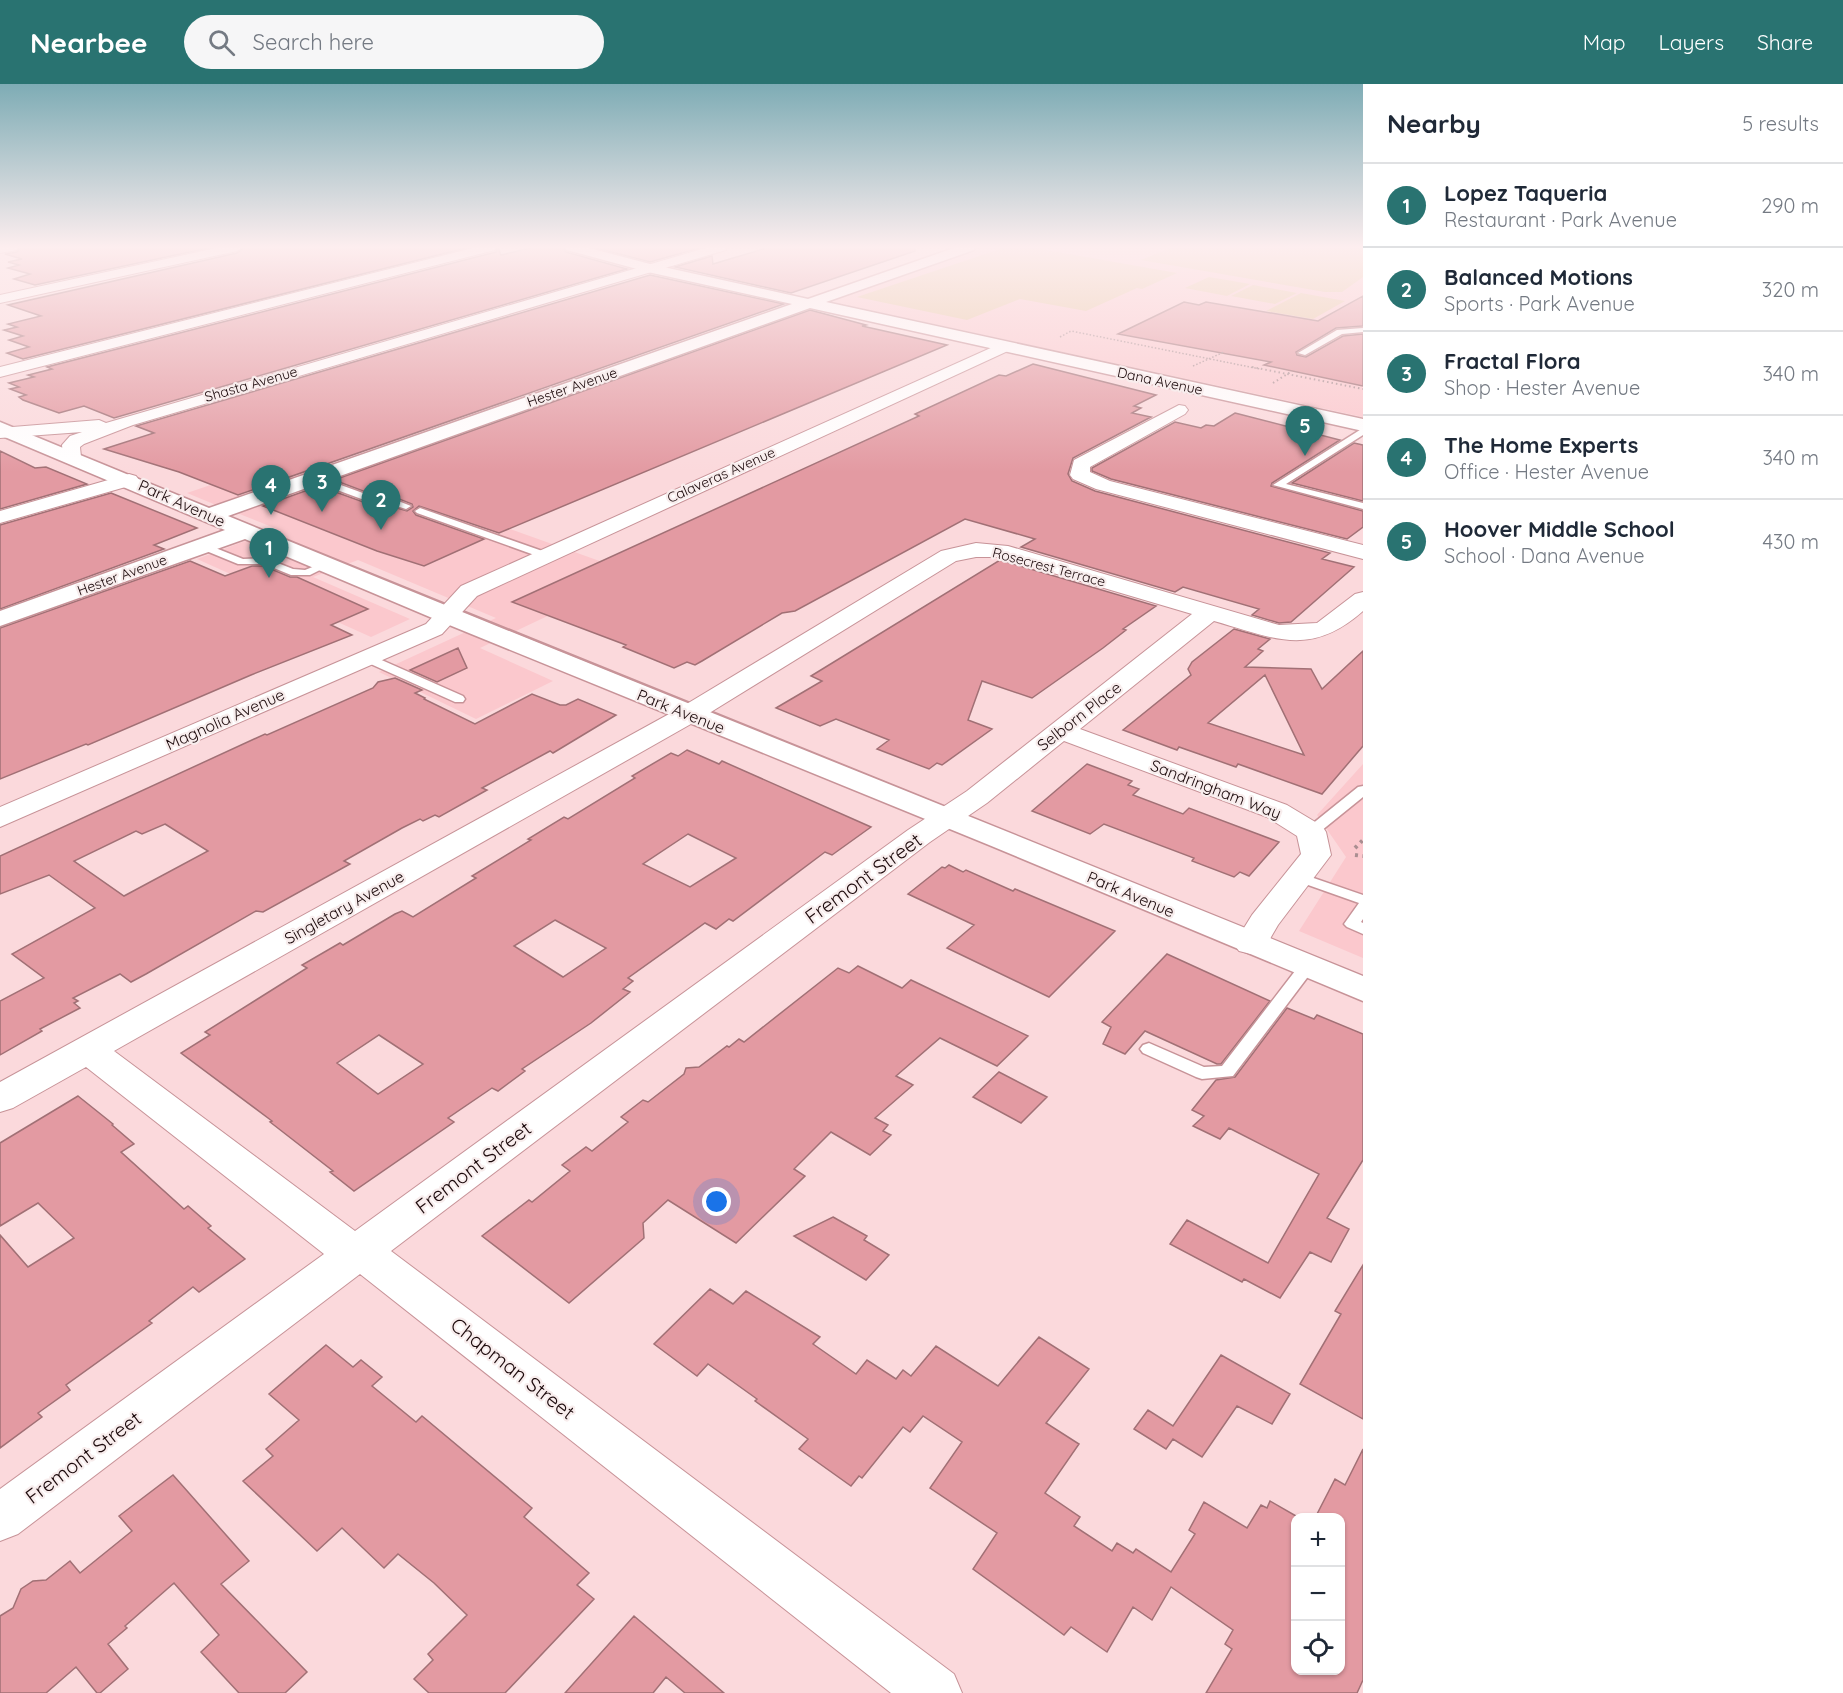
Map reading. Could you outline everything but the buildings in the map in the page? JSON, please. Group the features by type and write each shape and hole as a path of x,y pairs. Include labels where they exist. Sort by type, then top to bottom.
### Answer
{"street":[{"path":"0,372 194,322"},
{"name":"Shasta Avenue","path":"72,458 71,445 77,440 127,420 463,322"},
{"name":"Hester Avenue","path":"209,515 757,322"},
{"name":"Dana Avenue","path":"895,322 1363,425"},
{"name":"Calaveras Avenue","path":"446,615 469,591 1004,347"},
{"path":"1179,410 1081,464 1080,475 1103,485 1363,552"},
{"name":"Shasta Avenue","path":"4,431 127,420"},
{"name":"Park Avenue","path":"4,431 129,480 244,531 446,615 1363,989"},
{"path":"0,517 129,480"},
{"name":"Hester Avenue","path":"0,620 244,531"},
{"name":"Rosecrest Terrace","path":"689,714 949,556 976,550 1000,551 1278,632 1307,634 1328,629 1363,599"},
{"name":"Selborn Place","path":"947,818 1209,613"},
{"name":"Magnolia Avenue","path":"0,818 436,628 446,615"},
{"name":"Singletary Avenue","path":"0,1099 689,714"},
{"name":"Sandringham Way","path":"1061,731 1277,811 1311,832"},
{"name":"Fremont Street","path":"0,1518 919,836 947,818"},
{"path":"1251,944 1263,922 1316,855 1311,832"},
{"name":"Chapman Street","path":"88,1050 335,1240 381,1266 935,1693"}],"lane":[{"path":"1302,353 1340,332 1363,330"},
{"path":"1363,431 1278,485 1363,506"},
{"path":"1346,442 1363,446"},
{"path":"313,478 370,499 385,499 406,506"},
{"path":"420,511 544,555"},
{"path":"203,546 242,562 265,561 291,572 306,573 325,564"},
{"path":"368,658 459,699"},
{"path":"1311,832 1363,790"},
{"path":"1299,877 1363,900"},
{"path":"1363,907 1352,924 1363,929"},
{"path":"1149,1049 1202,1073 1227,1072 1308,966"}],"path":[{"path":"1051,341 1071,331 1363,389"},
{"path":"1187,370 1224,352"},
{"path":"1355,848 1363,840"},
{"path":"1355,855 1363,856"}],"shaded area":[{"path":"924,322 1363,322 1363,417"},
{"path":"290,458 320,469 216,505 187,493"},
{"path":"338,474 420,505 432,501 636,574 480,648 553,681 476,719 379,672 496,618 358,560 313,577 410,619 371,637 197,559 277,529 232,511"},
{"path":"1363,764 1363,958 1299,931 1346,857 1317,815"}],"place":[{"name":"Hoover Middle School","path":"1305,456"},
{"name":"Fractal Flora","path":"322,512"},
{"name":"The Home Experts","path":"271,515"},
{"name":"Balanced Motions","path":"381,530"},
{"name":"Lopez Taqueria","path":"269,578"}]}
